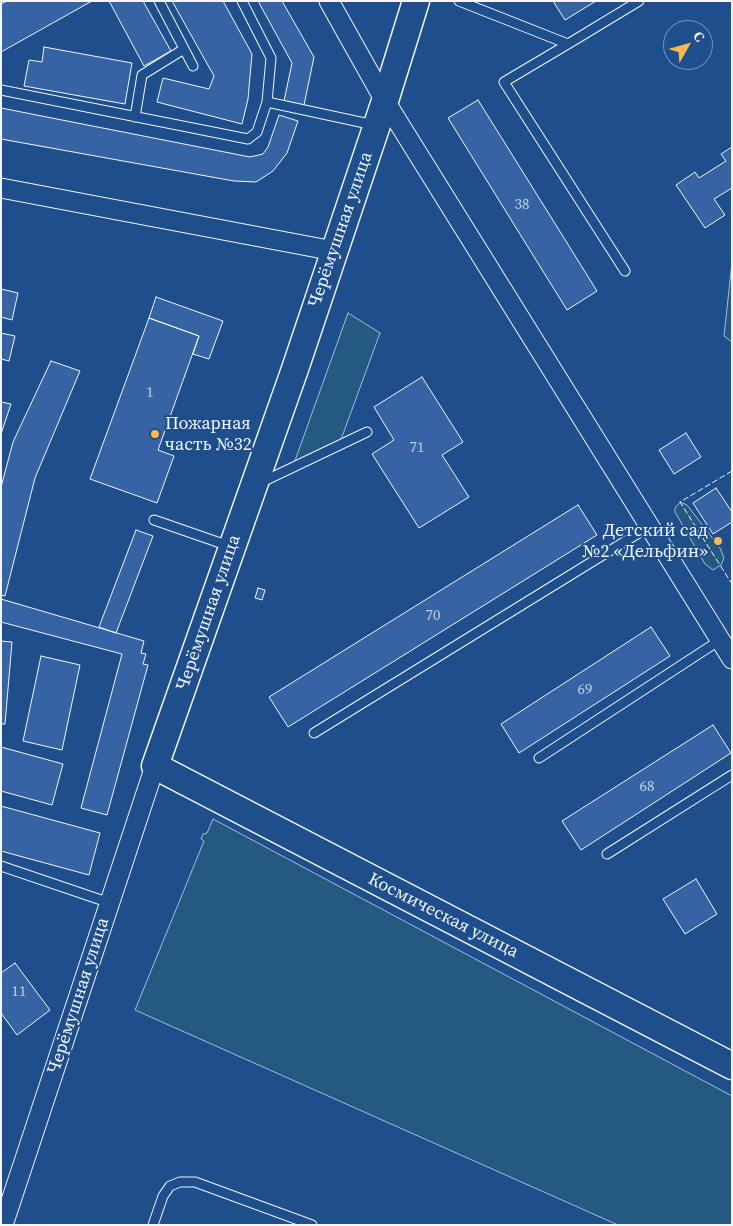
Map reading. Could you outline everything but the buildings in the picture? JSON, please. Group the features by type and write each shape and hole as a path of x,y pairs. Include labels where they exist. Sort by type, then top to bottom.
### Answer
{"street":[{"path":"329,1 385,101 732,660"},
{"name":"Черёмушная улица","path":"3,1225 155,766 334,251 385,101 416,1"},
{"path":"1,188 334,251"},
{"name":"Космическая улица","path":"155,766 732,1066"}],"lane":[{"path":"159,1 193,66"},
{"path":"1,90 248,139 257,132 267,102 271,58 242,1"},
{"path":"459,1 568,44"},
{"path":"625,271 504,82 639,1"},
{"path":"135,117 142,75 184,49"},
{"path":"267,102 376,126"},
{"path":"253,486 367,432"},
{"path":"154,520 232,547"},
{"path":"314,733 650,526"},
{"path":"539,758 720,640"},
{"path":"607,854 732,776"},
{"path":"1,866 110,903"},
{"path":"153,1225 163,1196 170,1186 180,1182 195,1182 312,1225"}],"shaded area":[{"path":"732,262 732,342 724,336"},
{"path":"348,313 380,333 339,445 292,469"},
{"path":"680,502 687,505 720,548 724,558 721,565 713,570 705,564 675,512 675,508"},
{"path":"213,819 732,1096 732,1225 618,1225 135,1010 204,841 201,839 203,834 207,833"}],"fence":[{"path":"732,471 680,502 732,584"}],"place":[{"name":"Пожарная часть №32","path":"155,434"},
{"name":"Детский сад №2 «Дельфин»","path":"718,541"}]}
